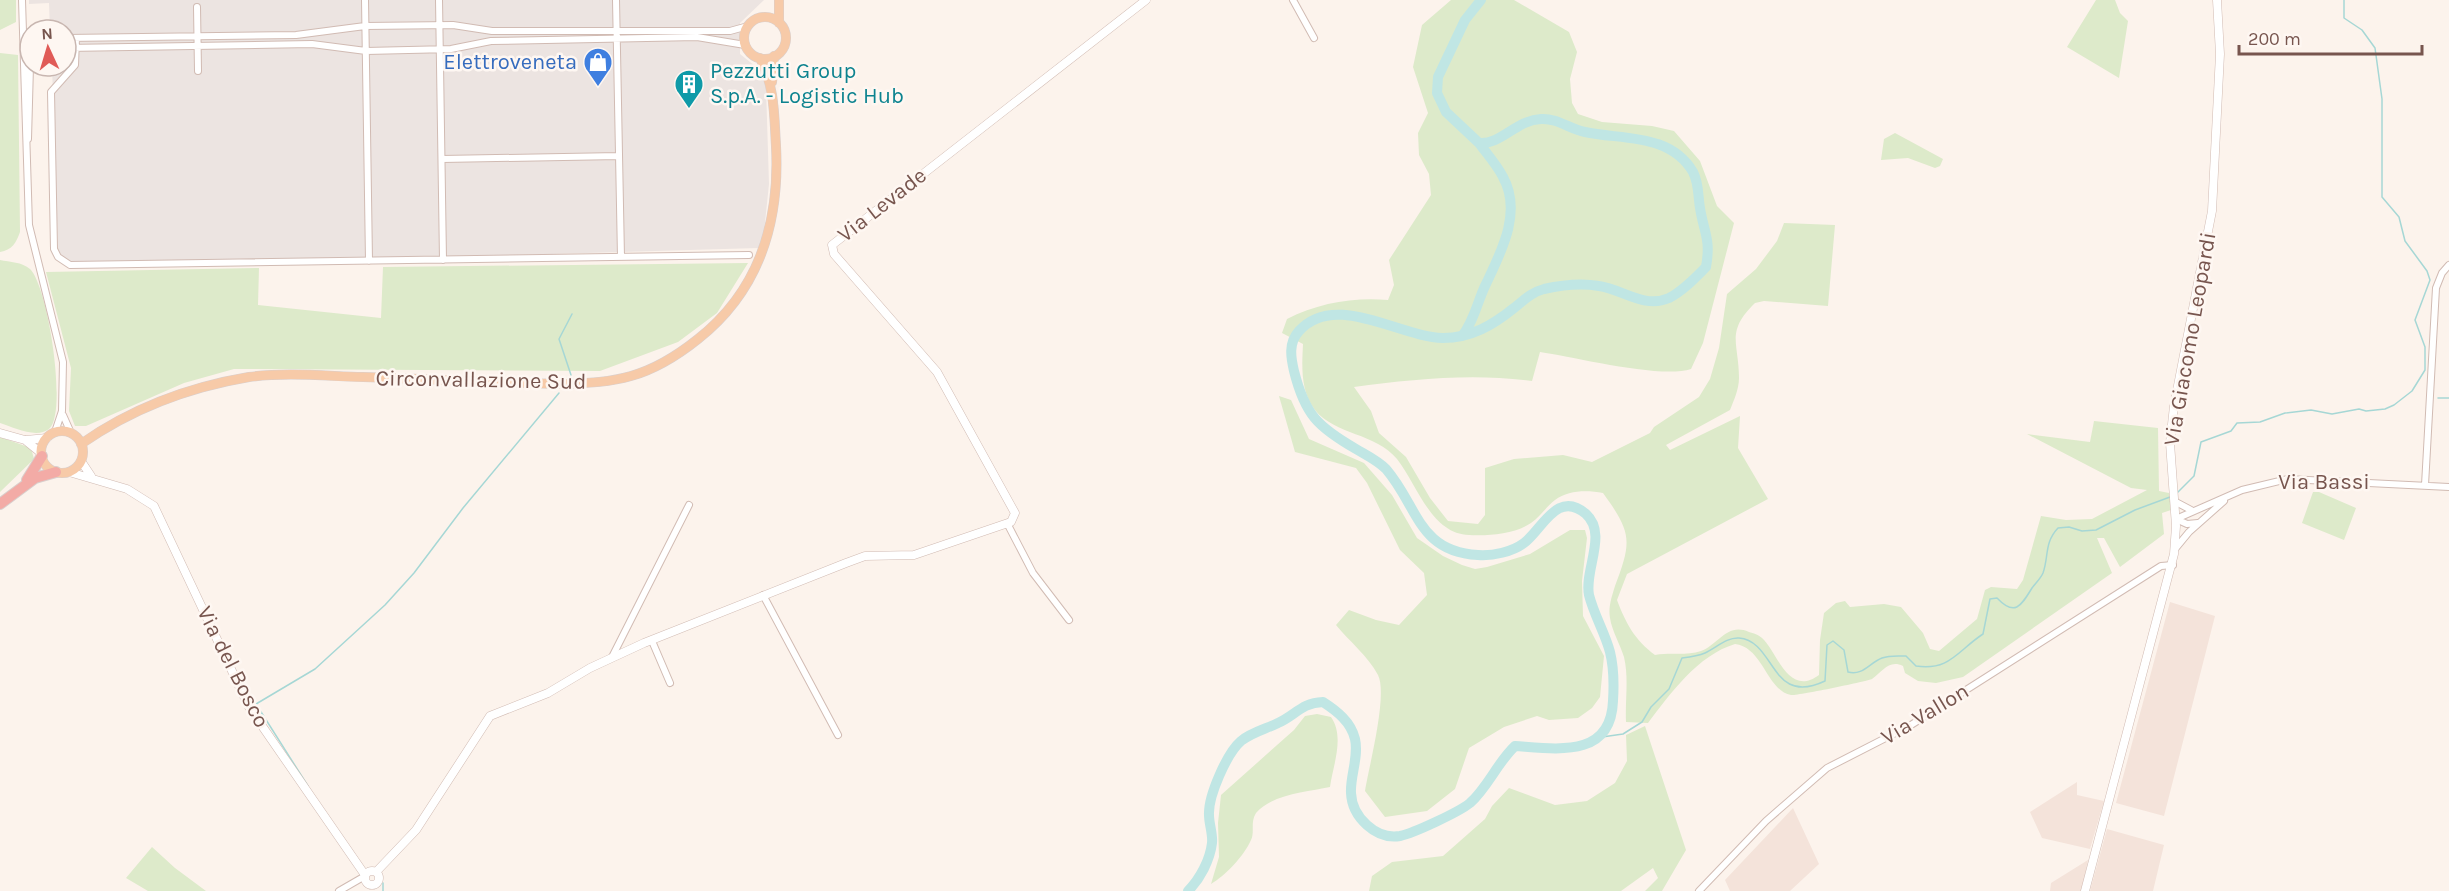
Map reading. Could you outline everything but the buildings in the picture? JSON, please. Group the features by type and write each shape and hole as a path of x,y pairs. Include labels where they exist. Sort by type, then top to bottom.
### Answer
{"highway":[{"path":"24,485 41,454"},
{"path":"0,504 24,485 45,474 56,472"}],"main road":[{"path":"764,17 777,0"},
{"path":"772,84 774,56 785,43 785,32 779,22 777,0"},
{"path":"774,56 760,58 751,53 745,45 744,35 747,26 754,20 764,17 779,22"},
{"name":"Circonvallazione Sud","path":"76,439 98,433 126,416 161,401 215,384 252,377 313,375 568,384 603,382 656,367 680,354 721,320 739,299 763,257 776,194 772,84 760,58"},
{"path":"51,435 76,439 81,461 69,472 56,472 45,465 41,454 51,435"}],"street":[{"path":"22,0 22,18"},
{"path":"365,0 369,261"},
{"path":"439,0 443,260"},
{"path":"616,0 621,257"},
{"name":"Via Levade","path":"1006,524 1011,522 1016,513 937,372 834,254 832,245 1146,0"},
{"path":"1293,0 1314,38"},
{"name":"Via Giacomo Leopardi","path":"2085,891 2173,565 2176,519 2170,458 2172,421 2212,211 2220,27 2217,0"},
{"path":"197,7 198,71"},
{"path":"78,38 315,34 365,26 439,25 492,31 617,29 730,31 747,26"},
{"path":"78,47 312,44 366,51 440,49 491,41 697,37 745,45"},
{"path":"24,78 26,201 32,245 63,362 62,411 51,435 24,440"},
{"path":"25,154 29,130 30,78"},
{"path":"63,78 51,92 53,239 56,254 62,261 76,266 749,255"},
{"path":"442,159 619,156"},
{"path":"2425,485 2436,288 2442,273 2449,266"},
{"path":"62,411 76,439"},
{"path":"0,433 24,440 41,454"},
{"path":"81,461 93,477"},
{"name":"Via del Bosco","path":"69,472 93,477 136,493 154,506 249,707 365,876 367,883 373,888"},
{"name":"Via Bassi","path":"2176,519 2251,487 2288,478 2449,487"},
{"path":"2174,497 2183,508 2195,511"},
{"name":"Via Bassi","path":"2175,549 2226,499"},
{"path":"612,657 689,505"},
{"path":"2176,519 2187,524 2200,522"},
{"path":"376,872 416,830 490,716 548,693 612,657 864,556 914,555 1006,524 1032,573 1070,620"},
{"name":"Via Vallon","path":"1699,891 1773,814 1827,768 1911,725 2153,571 2162,566 2173,565"},
{"path":"763,596 838,735"},
{"path":"652,641 670,683"},
{"path":"339,891 370,871 376,872"},
{"path":"373,888 379,878 376,872"}],"shaded area":[{"path":"29,0 764,0 740,23 740,54 760,70 766,87 769,184 764,232 759,248 71,268 58,251 52,78 78,78 78,18 50,18 49,3 29,4"},
{"path":"2170,602 2215,616 2164,816 2116,803"},
{"path":"2077,782 2077,795 2104,801 2090,849 2042,838 2030,812"},
{"path":"1793,808 1819,864 1790,891 1730,891 1725,880"},
{"path":"2107,829 2164,845 2153,891 2090,891"},
{"path":"2088,860 2082,891 2050,891 2051,883"}],"green space":[{"path":"0,0 16,0 16,22 0,30"},
{"path":"1451,0 1514,0 1569,32 1577,52 1570,79 1572,103 1578,114 1602,122 1652,126 1674,131 1700,161 1717,206 1734,223 1703,343 1691,369 1659,371 1639,369 1540,352 1532,381 1488,377 1443,378 1354,387 1371,411 1379,433 1406,457 1430,498 1448,521 1478,524 1485,515 1485,468 1514,459 1563,455 1592,462 1650,433 1654,427 1699,397 1710,379 1719,348 1727,294 1756,269 1777,241 1784,223 1835,225 1828,306 1764,301 1755,303 1740,322 1737,330 1739,382 1730,410 1666,445 1670,450 1740,416 1738,448 1768,499 1627,574 1617,600 1632,631 1655,655 1701,651 1729,632 1741,630 1762,638 1791,677 1799,681 1808,681 1819,675 1820,640 1824,613 1836,603 1845,601 1850,607 1884,604 1901,607 1923,633 1930,649 1939,651 1977,619 1985,590 1991,587 2017,589 2023,580 2041,516 2066,520 2092,519 2147,490 2131,488 2027,434 2090,442 2094,421 2158,428 2159,491 2169,493 2171,510 2162,513 2164,534 2120,567 2104,538 2097,538 2112,573 1963,677 1936,683 1918,681 1905,673 1903,666 1894,664 1886,667 1872,679 1791,695 1776,686 1752,653 1735,644 1722,649 1697,666 1675,688 1648,723 1626,722 1627,681 1624,657 1611,623 1610,610 1624,558 1626,538 1620,518 1603,493 1584,491 1566,494 1555,500 1531,523 1510,532 1469,535 1456,532 1435,517 1397,459 1388,450 1333,425 1315,410 1304,386 1303,344 1282,333 1287,319 1311,309 1349,300 1388,300 1394,285 1389,260 1431,195 1429,174 1419,155 1418,133 1428,113 1413,67 1422,25"},
{"path":"2096,0 2115,0 2120,13 2128,21 2119,78 2067,47"},
{"path":"0,53 18,55 20,232 8,250 0,252"},
{"path":"1895,133 1943,159 1940,166 1935,168 1908,158 1881,160 1884,139"},
{"path":"0,260 20,264 30,269 37,280 43,299 53,349 57,400 54,418 49,429 44,432 31,433 0,423"},
{"path":"748,263 717,313 678,342 600,371 234,369 184,383 86,426 75,426 69,411 71,368 46,272 259,268 258,305 381,318 383,267"},
{"path":"1279,396 1291,400 1309,439 1364,463 1392,495 1417,538 1443,556 1462,565 1475,569 1487,567 1530,554 1570,530 1585,530 1587,538 1582,581 1583,616 1604,656 1600,697 1592,708 1578,718 1549,720 1537,716 1504,727 1469,748 1455,789 1427,811 1385,817 1365,791 1381,698 1378,675 1369,661 1336,625 1349,610 1376,620 1399,625 1427,595 1424,573 1400,550 1367,483 1356,468 1295,452"},
{"path":"0,437 31,448 34,459 0,492"},
{"path":"2313,492 2319,492 2356,508 2344,540 2302,523"},
{"path":"1317,714 1331,717 1337,733 1337,751 1330,787 1290,795 1263,807 1254,816 1252,837 1244,852 1228,871 1211,884 1219,857 1218,823 1221,795 1294,730 1305,716"},
{"path":"1645,726 1686,850 1662,891 1645,891 1658,878 1653,868 1621,891 1369,891 1372,876 1392,862 1443,856 1485,819 1492,806 1509,788 1555,805 1587,801 1615,783 1627,761 1626,735"},
{"path":"152,847 206,891 148,891 126,878"}],"waterway":[{"path":"1188,891 1200,875 1209,856 1212,840 1209,818 1212,797 1230,755 1245,738 1284,720 1309,705 1323,702 1347,722 1356,746 1351,787 1352,802 1367,825 1382,834 1391,836 1400,836 1425,827 1470,803 1515,746 1548,748 1579,746 1592,741 1603,732 1610,719 1613,701 1612,664 1608,645 1589,595 1588,585 1595,532 1586,514 1567,506 1558,509 1524,543 1502,553 1478,555 1458,552 1443,546 1422,525 1386,469 1332,434 1315,418 1303,399 1292,361 1293,340 1299,331 1314,320 1330,315 1349,315 1368,319 1426,336 1443,338 1463,336 1490,325 1540,290 1558,286 1592,285 1642,300 1660,301 1679,292 1706,267 1707,243 1696,181 1693,172 1683,159 1672,150 1644,140 1585,132 1547,119 1532,120 1494,140 1479,143 1446,112 1437,93 1438,77 1465,20 1481,0"},
{"path":"2177,493 2194,476 2201,442 2231,431 2237,423 2260,422 2285,413 2311,410 2332,414 2359,409 2366,411 2385,409 2412,391 2425,370 2425,347 2415,320 2430,280 2427,271 2405,241 2399,217 2382,197 2382,99 2375,48 2362,30 2344,18 2344,0"},
{"path":"1462,336 1503,247 1510,219 1509,191 1495,164 1479,143"},
{"path":"571,375 559,339 572,314"},
{"path":"308,786 256,704 315,669 385,605 414,573 463,508 559,393"},
{"path":"2438,398 2449,398"},
{"path":"1602,737 1623,734 1642,722 1651,707 1669,689 1682,658 1702,654 1735,638 1751,642 1783,680 1794,686 1807,687 1825,681 1827,645 1833,641 1844,650 1848,672 1853,673 1877,660 1891,656 1906,656 1916,666 1928,667 1945,663 1983,634 1990,599 1997,598 2003,604 2013,608 2021,604 2043,573 2049,544 2058,528 2096,530 2135,510 2170,497"},
{"path":"383,883 383,891"}],"place":[{"name":"Elettroveneta","path":"598,88"},
{"name":"Pezzutti Group S.p.A. - Logistic Hub","path":"689,110"}]}
